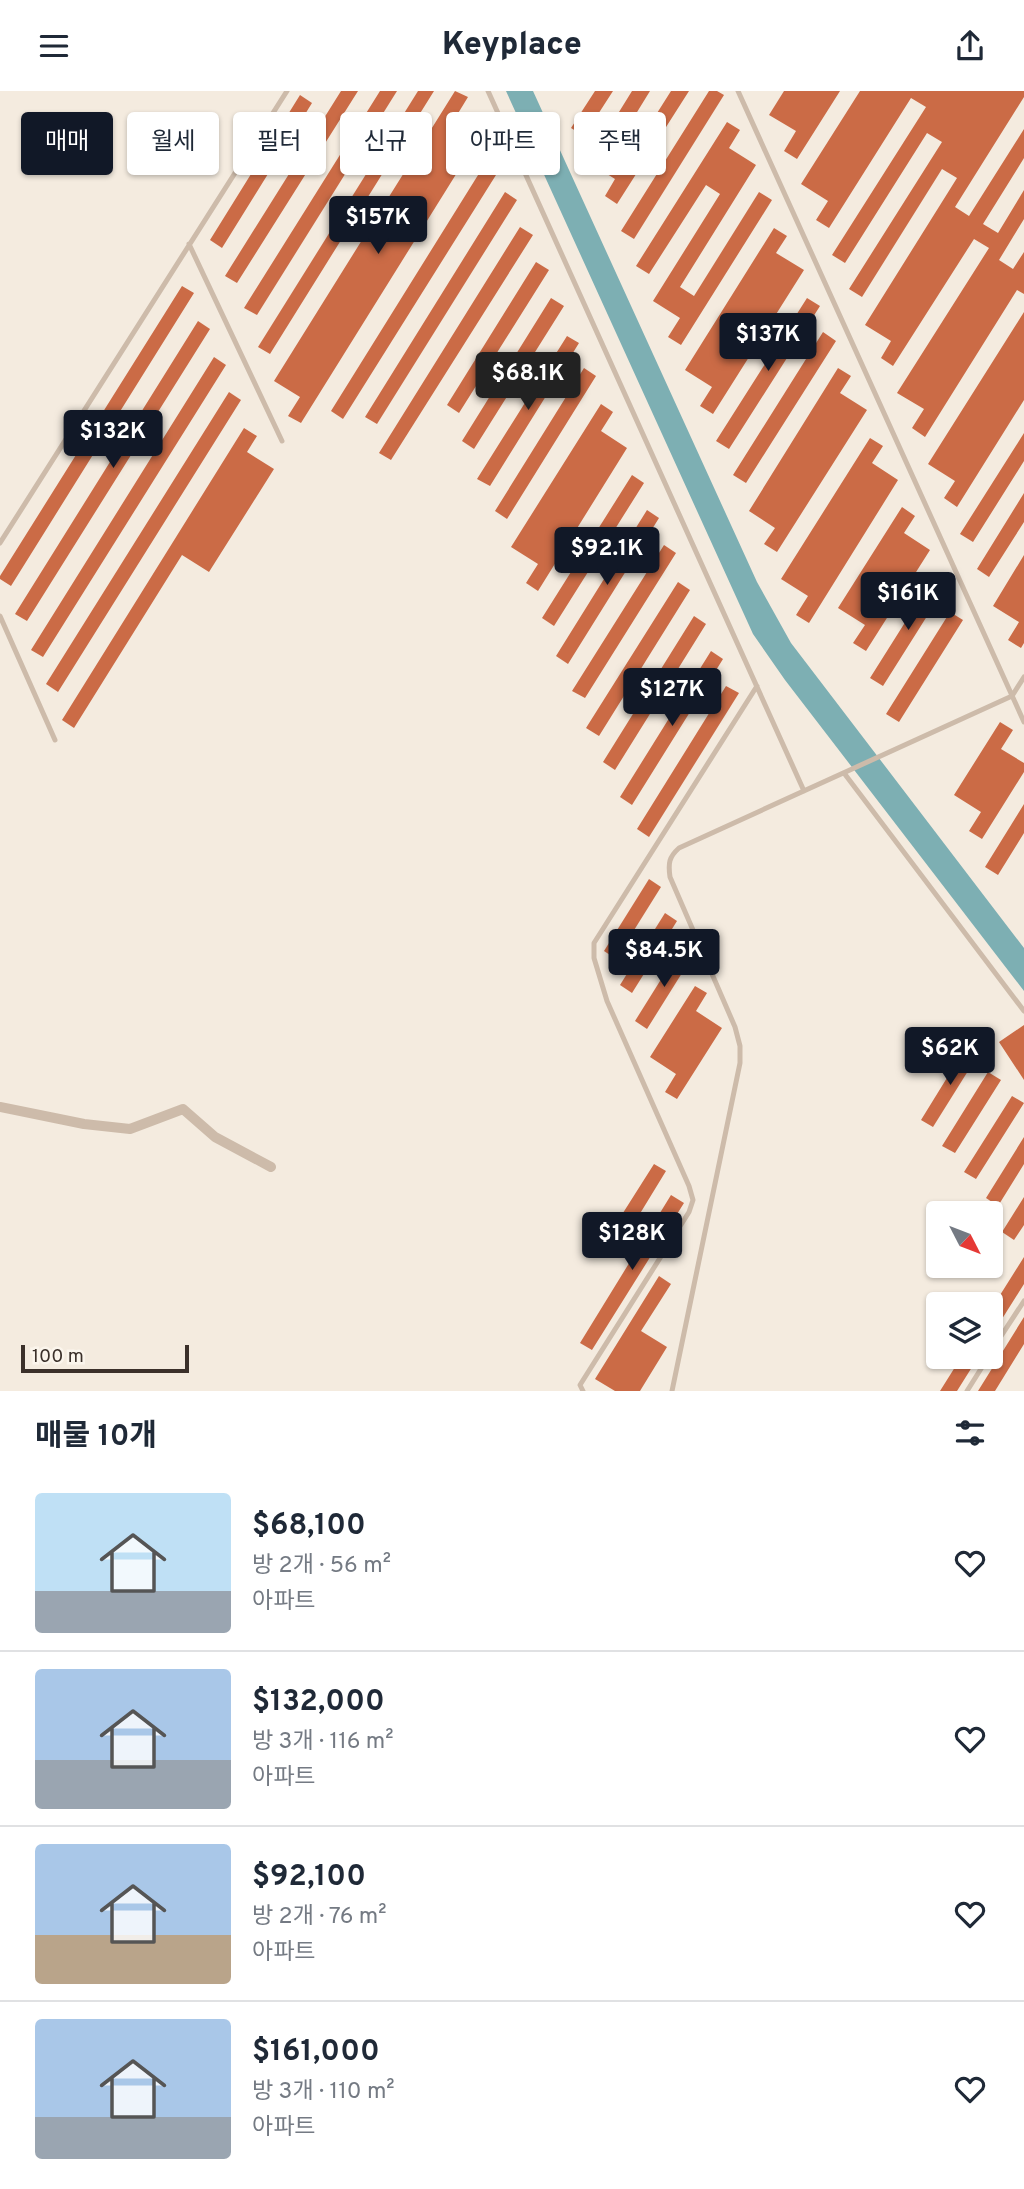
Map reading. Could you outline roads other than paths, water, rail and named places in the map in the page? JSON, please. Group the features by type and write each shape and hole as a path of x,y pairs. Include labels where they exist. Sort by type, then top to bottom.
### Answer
{"street":[{"path":"0,1107 85,1124 130,1129 183,1109 215,1137 271,1167"}],"lane":[{"path":"0,543 286,91"},
{"path":"488,91 804,791"},
{"path":"738,91 1024,722"},
{"path":"190,244 282,441"},
{"path":"0,616 55,740"},
{"path":"672,1391 740,1063 740,1046 735,1027 670,877 668,864 671,855 679,848 1012,696 1024,677"},
{"path":"583,1391 580,1385 689,1212 693,1200 690,1186 607,1001 594,958 594,943 757,687"},
{"path":"844,773 1024,1011"},
{"path":"1003,1334 1024,1301"},
{"path":"967,1391 981,1369"}],"water":[{"path":"506,91 533,91 543,112 516,112"},
{"path":"560,150 757,582 791,643 1024,948 1024,991 785,680 753,634 544,175 560,175"}]}
